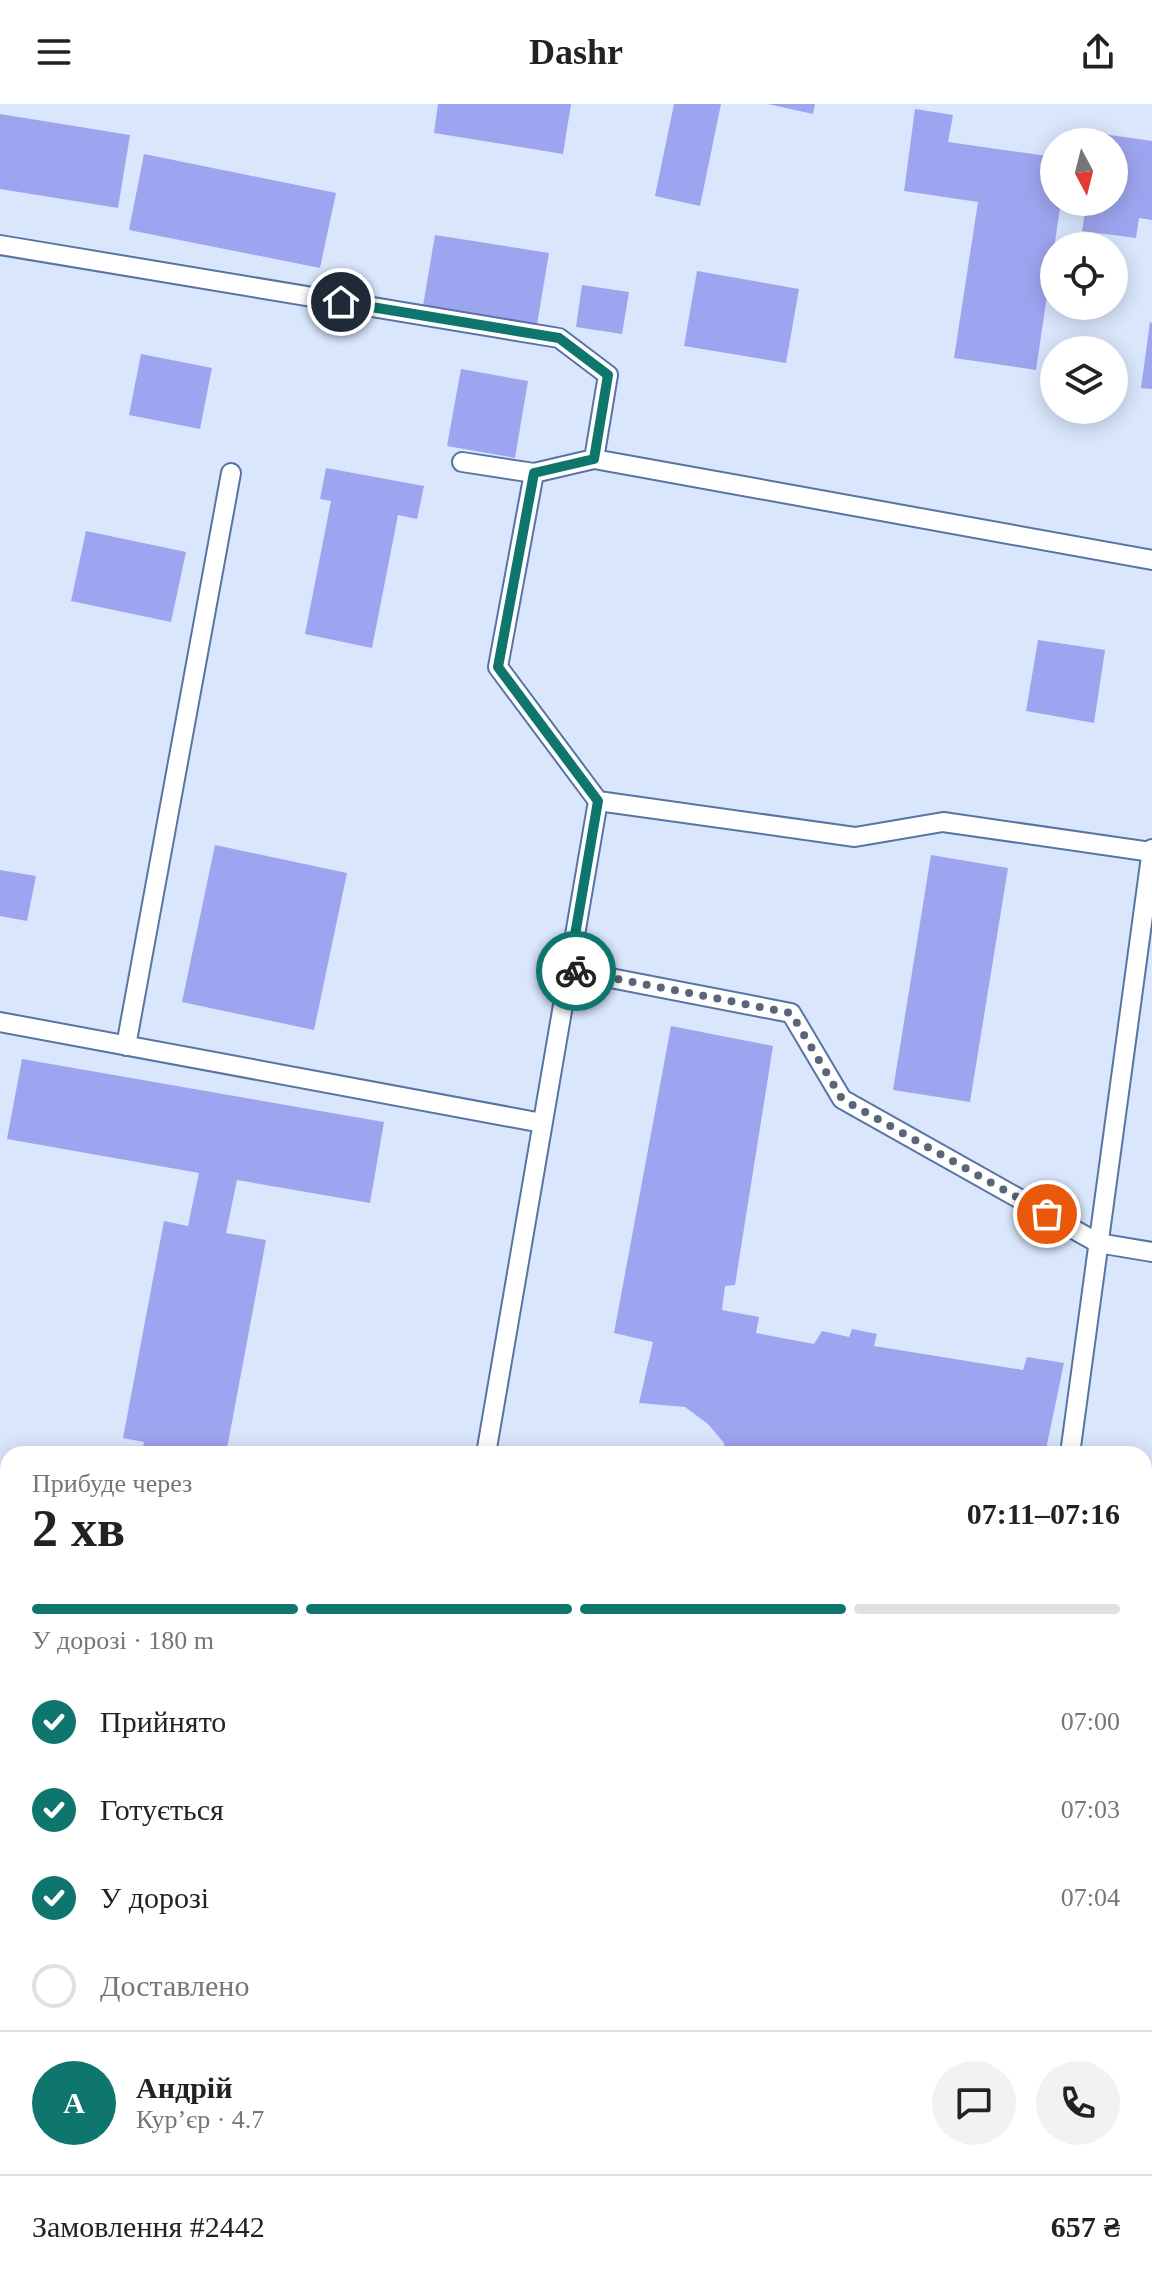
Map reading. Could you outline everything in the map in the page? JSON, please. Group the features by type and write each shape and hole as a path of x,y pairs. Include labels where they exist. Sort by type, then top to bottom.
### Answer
{"lane":[{"path":"0,245 559,338 608,375 594,459"},
{"path":"462,462 534,473 594,459 1152,560"},
{"path":"126,1046 231,473"},
{"path":"534,473 498,667 598,801 855,837 943,822 1152,851 1071,1446"},
{"path":"487,1446 598,801"},
{"path":"569,970 791,1013 842,1099 1098,1243 1152,1252"},
{"path":"0,1022 542,1123"}],"building":[{"path":"438,104 571,104 563,154 434,133"},
{"path":"674,104 721,104 700,206 655,196"},
{"path":"768,104 815,104 813,114"},
{"path":"915,109 953,115 948,142 1040,155 1040,216 1059,216 1056,232 1040,232 1040,320 1043,320 1036,370 954,358 978,202 904,191"},
{"path":"0,114 130,135 118,208 0,189"},
{"path":"1128,138 1152,141 1152,220 1139,218 1136,238 1128,237 1128,232 1082,231 1084,216 1128,216"},
{"path":"144,154 336,193 320,268 129,230"},
{"path":"435,235 549,253 537,325 423,306"},
{"path":"697,271 799,289 786,363 684,346"},
{"path":"582,285 629,292 622,334 576,327"},
{"path":"1152,323 1152,389 1141,388"},
{"path":"141,354 212,368 200,429 129,415"},
{"path":"461,369 528,381 515,458 447,446"},
{"path":"326,468 424,486 417,519 398,515 372,648 305,634 331,501 320,499"},
{"path":"86,531 186,552 171,622 71,601"},
{"path":"1038,640 1105,650 1094,723 1026,711"},
{"path":"215,845 347,873 314,1030 182,1002"},
{"path":"931,855 1008,868 970,1102 893,1090"},
{"path":"0,870 36,876 27,921 0,916"},
{"path":"671,1026 773,1046 735,1285 725,1286 722,1310 759,1317 756,1333 814,1344 822,1331 849,1337 852,1329 877,1334 874,1346 1023,1370 1027,1357 1064,1363 1047,1446 724,1446 708,1424 685,1407 639,1403 653,1342 614,1333"},
{"path":"22,1059 384,1122 370,1203 237,1180 226,1233 266,1240 227,1446 143,1446 144,1442 123,1438 164,1221 188,1226 199,1173 7,1139"}],"way so far":[{"path":"576,971 791,1013 842,1099 1047,1214"}],"route":[{"path":"341,302 559,338 608,375 594,459 534,473 498,667 598,801 569,970 576,971"}]}
